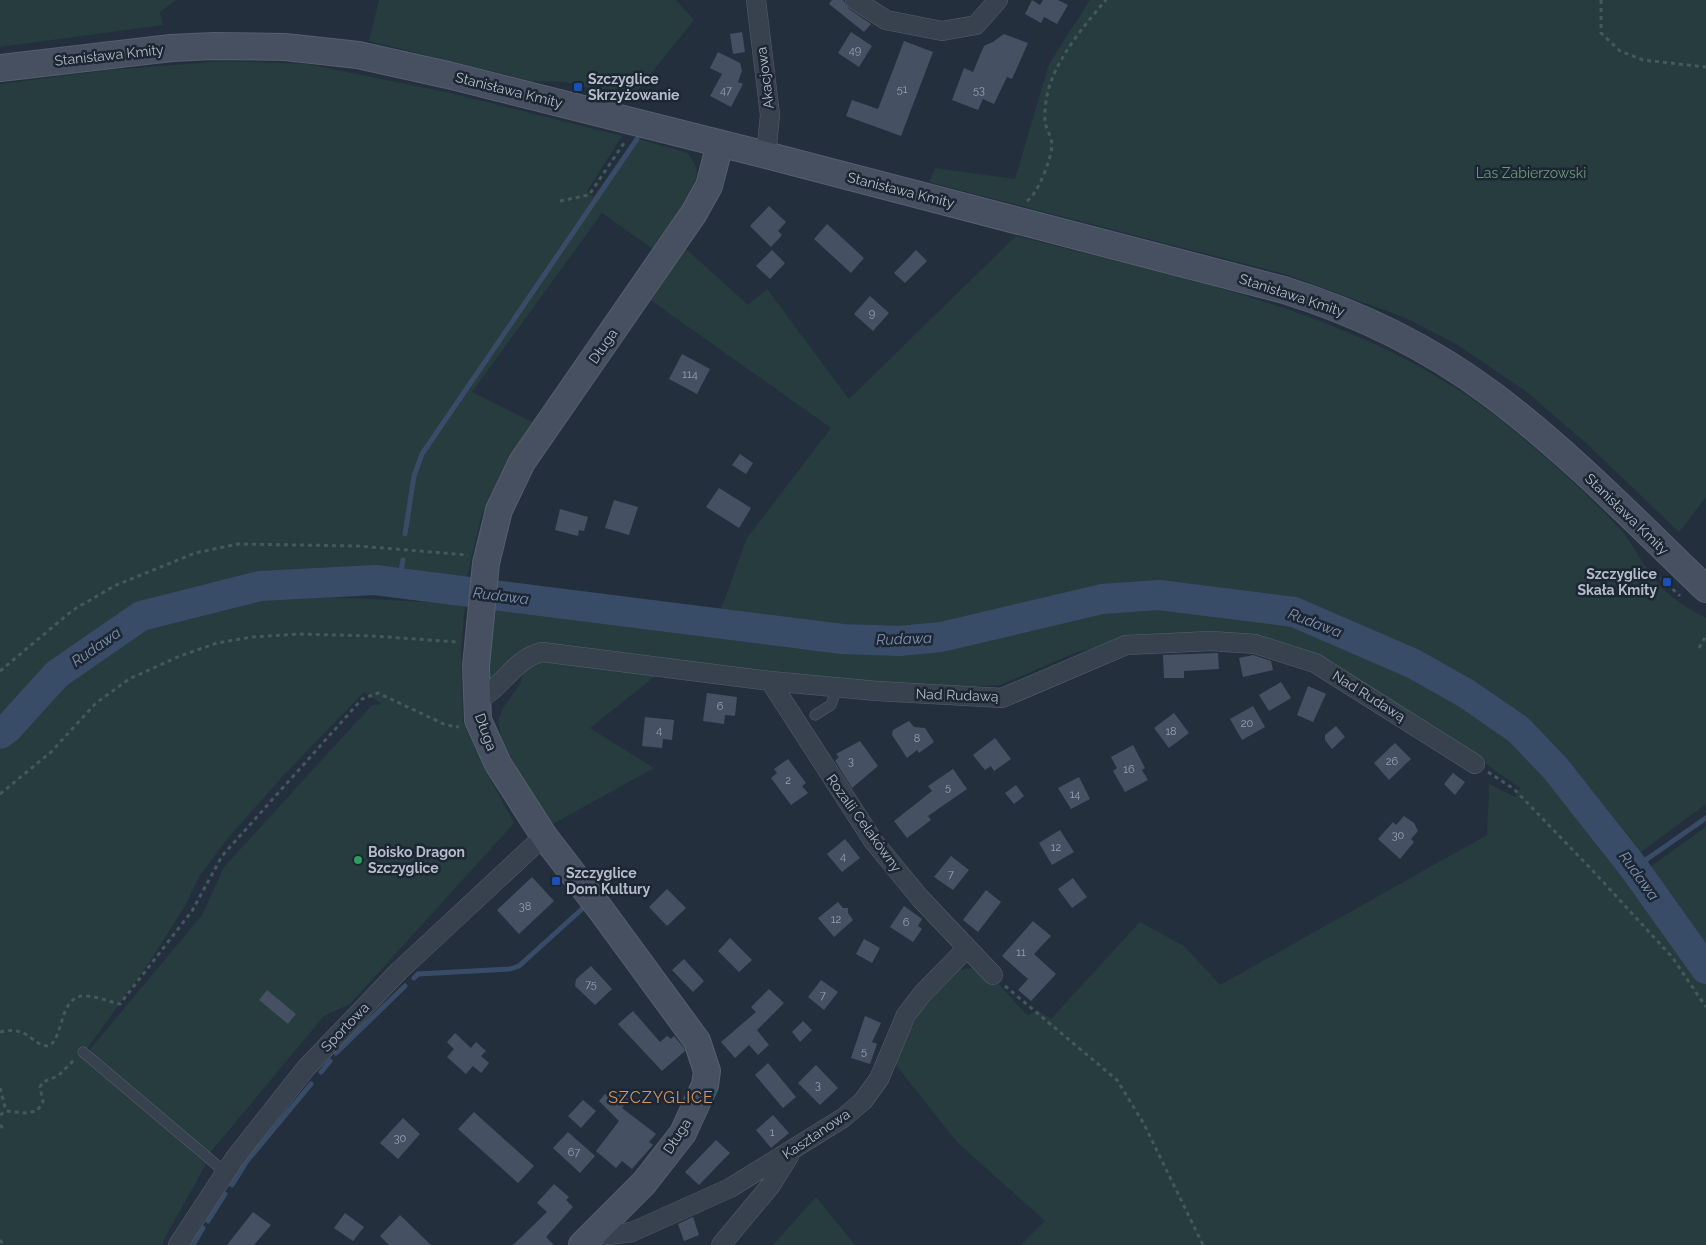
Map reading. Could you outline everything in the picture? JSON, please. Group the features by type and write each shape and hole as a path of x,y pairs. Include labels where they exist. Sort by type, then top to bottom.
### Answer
{"main road":[{"name":"Stanisława Kmity","path":"0,68 171,48 243,45 285,47 358,55 411,66 766,155 1252,281 1317,301 1379,327 1448,365 1509,407 1573,462 1696,595"},
{"name":"Długa","path":"590,1237 644,1183 683,1133 704,1085 707,1071 697,1041 544,836 498,764 477,710 473,635 481,560 499,510 522,462 694,213 709,186 720,144"}],"street":[{"name":"Akacjowa","path":"756,0 770,115 766,155"},
{"path":"855,0 886,20 942,31 976,25 998,0"},
{"name":"Nad Rudawą","path":"477,710 521,662 528,657 542,652 837,688 1002,698 1126,646 1211,641 1255,644 1315,663 1475,764"},
{"name":"Rozalii Celakówny","path":"770,681 874,842 920,898 993,975"},
{"name":"Sportowa","path":"178,1245 225,1172 294,1082 399,971 544,836"},
{"name":"Kasztanowa","path":"590,1237 632,1232 730,1188 843,1118 863,1101 879,1079 906,1016 922,994 967,948"},
{"path":"721,1245 771,1185 792,1151"}],"lane":[{"path":"815,715 831,705 837,688"},
{"path":"82,1052 225,1172"}],"path":[{"path":"1022,205 1033,197 1052,148 1051,134 1045,122 1046,102 1052,79 1068,51 1106,0"},
{"path":"1600,0 1600,33 1620,51 1643,60 1706,67"},
{"path":"560,201 589,195 637,123"},
{"path":"0,671 73,610 116,586 196,553 238,544 358,546 481,560"},
{"path":"1660,576 1696,595"},
{"path":"0,794 51,752 96,703 129,679 180,656 217,643 252,636 298,634 373,636 473,635"},
{"path":"1698,648 1706,636"},
{"path":"0,1032 21,1031 41,1044 49,1046 56,1039 65,1011 77,998 87,996 105,1002 120,1004 192,911 222,856 362,700 378,693 456,728 477,710"},
{"path":"1475,764 1514,790 1593,872 1672,957 1706,1007"},
{"path":"993,975 1117,1080 1144,1124 1203,1245"},
{"path":"0,1115 6,1111 25,1113 37,1111 44,1102 40,1087 42,1082 58,1076 82,1052"},
{"path":"0,1088 6,1111"},
{"path":"0,1125 4,1130"},
{"path":"0,1240 4,1245"}],"green space":[{"path":"0,0 176,0 160,12 163,25 0,47"},
{"path":"379,0 676,0 694,20 631,98 565,82 531,81 369,41"},
{"name":"Las Zabierzowski","path":"1090,0 1706,0 1706,497 1679,532 1586,443 1527,392 1456,344 1406,318 1288,275 929,182 935,168 1015,179 1049,64"},
{"path":"225,61 307,64 446,92 622,136 587,191 593,197 635,138 688,153 696,167 694,187 681,210 653,249 602,213 472,392 532,422 493,490 481,517 465,585 355,577 264,577 220,585 143,609 106,627 75,649 0,723 0,84 109,70"},
{"path":"1016,236 1209,285 1272,304 1334,326 1394,353 1451,385 1506,424 1607,515 1630,542 1662,588 1706,618 1706,804 1638,854 1650,867 1706,827 1706,1245 1021,1245 1045,1221 957,1142 895,1064 925,1000 957,970 985,969 1027,1015 1039,1011 1051,1019 1140,922 1184,946 1220,985 1487,835 1489,784 1515,797 1520,788 1468,751 1287,645 1130,640 1077,652 1000,685 944,688 849,684 547,648 494,679 486,675 497,585 721,609 747,538 831,428 649,299 686,249 748,305 767,289 849,399"},
{"path":"274,594 465,604 461,652 463,722 488,775 514,823 350,1004 324,1016 210,1153 87,1053 202,915 224,867 372,705 382,704 364,692 282,777 228,838 200,875 184,908 148,964 82,1056 206,1164 161,1245 0,1245 0,745 61,684 90,661 161,618 221,601"},
{"path":"550,659 659,673 590,728 654,768 551,825 502,743 498,720 503,708 520,684 525,667"},
{"path":"816,1197 855,1245 773,1245"}],"building":[{"path":"832,0 843,0 849,9 871,24 864,32 829,4"},
{"path":"1032,0 1040,5 1043,0 1058,0 1068,5 1057,24 1044,17 1041,23 1025,14"},
{"path":"742,32 745,52 733,54 730,34"},
{"path":"851,32 872,46 859,67 838,53"},
{"path":"1004,34 1028,43 1012,79 1007,77 994,104 983,99 978,110 952,100 964,68 973,72 984,46"},
{"path":"904,41 933,52 901,136 846,116 852,100 878,109"},
{"path":"718,52 740,63 742,71 738,82 743,84 731,107 710,96 722,74 710,68"},
{"path":"769,206 786,222 778,231 782,235 771,247 750,226"},
{"path":"827,224 864,258 851,273 814,239"},
{"path":"772,250 785,263 770,279 756,266"},
{"path":"916,250 927,261 905,283 894,273"},
{"path":"870,296 889,313 873,331 854,314"},
{"path":"682,354 710,369 697,394 669,379"},
{"path":"740,454 753,463 746,474 732,465"},
{"path":"719,488 751,508 739,528 706,507"},
{"path":"614,500 638,507 629,535 605,528"},
{"path":"560,509 588,517 584,531 579,530 578,536 555,530"},
{"path":"1218,653 1219,669 1184,671 1184,678 1164,678 1163,655"},
{"path":"1253,655 1271,661 1273,670 1243,677 1239,658"},
{"path":"1281,682 1291,698 1269,711 1259,695"},
{"path":"1308,686 1326,694 1313,722 1297,715"},
{"path":"707,693 737,697 735,716 725,715 724,724 703,721"},
{"path":"1253,706 1265,727 1242,740 1230,719"},
{"path":"1174,713 1189,733 1169,748 1154,728"},
{"path":"645,717 674,720 672,740 663,739 662,748 642,746"},
{"path":"909,721 914,727 925,728 934,742 919,753 917,750 907,758 892,735 893,730"},
{"path":"1336,726 1345,737 1332,749 1325,740 1325,735"},
{"path":"995,738 1011,759 994,771 991,766 985,770 973,755"},
{"path":"860,741 878,766 852,788 835,761 839,757 836,754"},
{"path":"1395,743 1411,759 1389,780 1374,763"},
{"path":"1133,745 1145,768 1142,770 1148,780 1125,792 1113,771 1117,768 1111,757"},
{"path":"788,759 806,783 802,786 808,793 791,805 771,778 777,773 774,769"},
{"path":"953,769 967,789 928,816 931,820 907,838 894,821 932,791 928,786"},
{"path":"1453,773 1465,782 1455,795 1444,784"},
{"path":"1079,777 1090,799 1071,809 1058,788"},
{"path":"1016,785 1024,796 1014,804 1005,793"},
{"path":"1404,816 1414,823 1418,831 1411,839 1414,842 1400,859 1378,839 1393,822 1396,825"},
{"path":"1060,830 1074,852 1052,865 1039,843"},
{"path":"845,839 860,858 842,872 827,854"},
{"path":"951,856 969,870 953,890 934,877"},
{"path":"532,877 554,901 519,934 497,910"},
{"path":"1073,878 1087,897 1072,908 1058,889"},
{"path":"667,889 686,908 667,926 649,907"},
{"path":"986,890 1001,902 978,932 963,920"},
{"path":"838,902 843,908 848,908 848,913 853,920 834,937 818,918"},
{"path":"904,906 922,919 918,926 922,929 913,942 890,927"},
{"path":"1033,921 1051,936 1034,954 1056,974 1031,1001 1018,990 1028,979 1002,956"},
{"path":"730,938 752,960 739,972 718,951"},
{"path":"864,939 880,948 872,963 856,954"},
{"path":"684,959 704,981 693,992 672,970"},
{"path":"591,966 612,989 595,1005 575,986 576,979"},
{"path":"821,980 838,992 824,1010 808,997"},
{"path":"769,989 784,1003 757,1030 769,1045 758,1055 749,1045 735,1058 721,1042 756,1012 751,1007"},
{"path":"267,990 296,1014 288,1024 259,1000"},
{"path":"633,1011 660,1042 667,1036 671,1039 674,1036 684,1048 685,1051 662,1071 618,1024"},
{"path":"865,1016 881,1023 872,1042 877,1044 870,1064 851,1058"},
{"path":"803,1021 812,1030 800,1042 792,1032"},
{"path":"455,1033 471,1048 476,1042 486,1051 481,1056 489,1063 481,1073 473,1066 466,1074 447,1057 454,1049 447,1042"},
{"path":"768,1063 796,1097 783,1108 755,1075"},
{"path":"816,1065 838,1088 820,1105 798,1083"},
{"path":"618,1089 629,1100 622,1108 656,1134 649,1142 653,1145 632,1169 622,1161 616,1168 596,1151 619,1121 599,1101 605,1094 610,1098"},
{"path":"583,1100 596,1111 581,1128 568,1116"},
{"path":"474,1112 534,1166 518,1183 458,1129"},
{"path":"773,1115 789,1133 771,1148 756,1130"},
{"path":"403,1118 420,1134 398,1159 380,1143"},
{"path":"568,1132 595,1156 580,1173 553,1148"},
{"path":"716,1140 730,1153 699,1185 685,1172"},
{"path":"554,1184 569,1197 566,1200 573,1207 546,1237 554,1245 513,1245 547,1212 537,1203"},
{"path":"253,1212 271,1225 254,1245 227,1245"},
{"path":"345,1213 364,1227 353,1241 334,1228"},
{"path":"400,1215 431,1245 389,1245 380,1236"},
{"path":"693,1217 699,1235 684,1241 678,1224"}],"waterway":[{"path":"405,534 414,476 422,454 637,139"},
{"path":"399,584 403,560"},
{"name":"Rudawa","path":"0,734 8,728 57,674 141,616 260,586 375,580 842,639 900,641 941,637 1102,599 1159,595 1294,612 1414,664 1467,694 1519,730 1556,769 1634,868 1706,969"},
{"path":"1634,868 1706,818"},
{"path":"414,978 418,974 510,969 519,966 582,909"},
{"path":"336,1053 405,986"},
{"path":"321,1072 330,1061"},
{"path":"232,1185 247,1161 311,1084"},
{"path":"208,1221 225,1194"},
{"path":"193,1245 203,1228"}],"place":[{"name":"Szczyglice Skrzyżowanie","path":"578,87"},
{"name":"Szczyglice Skała Kmity","path":"1667,582"},
{"name":"Boisko Dragon Szczyglice","path":"358,860"},
{"name":"Szczyglice Dom Kultury","path":"556,881"}],"district":[{"name":"SZCZYGLICE","path":"661,1097"}]}
